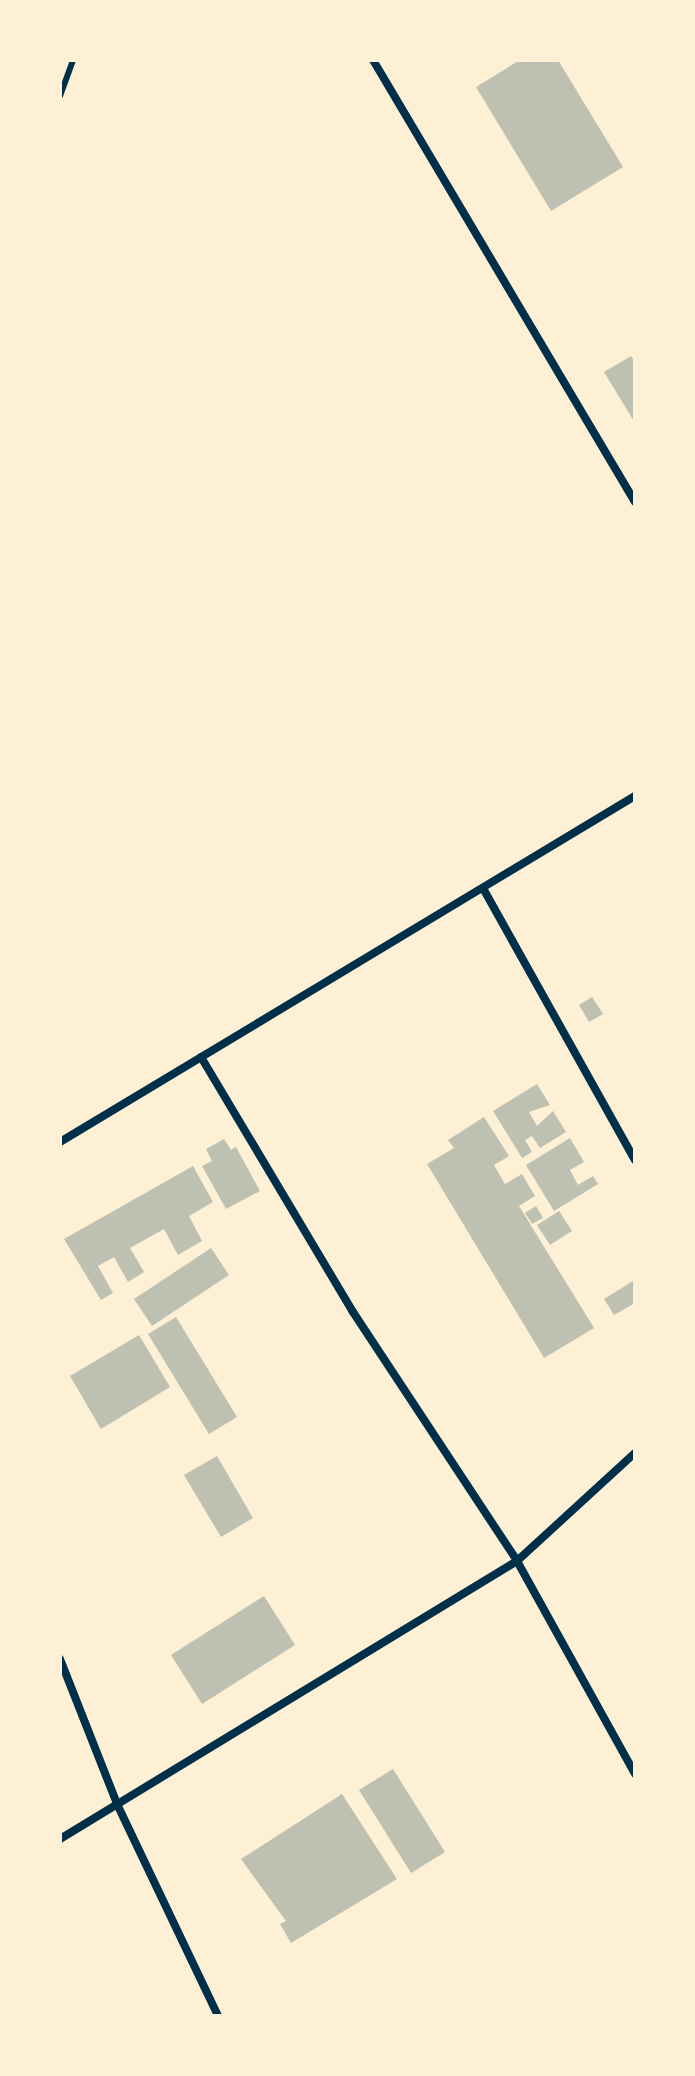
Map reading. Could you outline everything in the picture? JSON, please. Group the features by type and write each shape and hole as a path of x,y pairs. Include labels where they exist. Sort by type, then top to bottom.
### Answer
{"street":[{"path":"373,60 635,502"},
{"path":"60,1142 484,890 635,796"},
{"path":"484,890 635,1160"},
{"path":"201,1057 353,1312 517,1561 635,1774"},
{"path":"60,1839 517,1561 635,1453"},
{"path":"60,1659 117,1804 218,2016"}],"lane":[{"path":"60,96 73,60"}],"building":[{"path":"520,60 558,60 623,167 551,211 476,87"},
{"path":"631,356 635,363 635,423 604,372"},
{"path":"592,997 603,1014 589,1022 579,1005"},
{"path":"537,1084 550,1105 529,1112 537,1126 553,1111 566,1132 540,1148 532,1136 525,1140 532,1152 522,1158 493,1111"},
{"path":"484,1117 509,1156 494,1165 505,1184 522,1174 535,1196 519,1206 594,1328 544,1358 427,1164 454,1148 448,1140"},
{"path":"570,1138 584,1162 570,1170 578,1185 593,1176 598,1184 554,1211 526,1165"},
{"path":"224,1139 231,1150 236,1147 260,1191 226,1209 202,1166 212,1161 206,1149"},
{"path":"193,1166 213,1202 189,1216 202,1241 178,1255 164,1229 130,1248 144,1272 128,1282 114,1257 98,1266 113,1293 101,1300 64,1239"},
{"path":"536,1206 543,1218 532,1224 525,1213"},
{"path":"559,1211 572,1231 550,1245 537,1225"},
{"path":"211,1248 229,1275 152,1326 134,1299"},
{"path":"633,1281 635,1303 614,1315 604,1299"},
{"path":"176,1317 237,1417 209,1434 148,1334"},
{"path":"139,1335 170,1387 101,1429 70,1376"},
{"path":"217,1456 253,1518 221,1537 184,1475"},
{"path":"264,1596 295,1645 202,1704 171,1655"},
{"path":"393,1769 445,1852 411,1873 359,1790"},
{"path":"342,1794 397,1879 291,1943 280,1924 286,1921 241,1859"}]}
